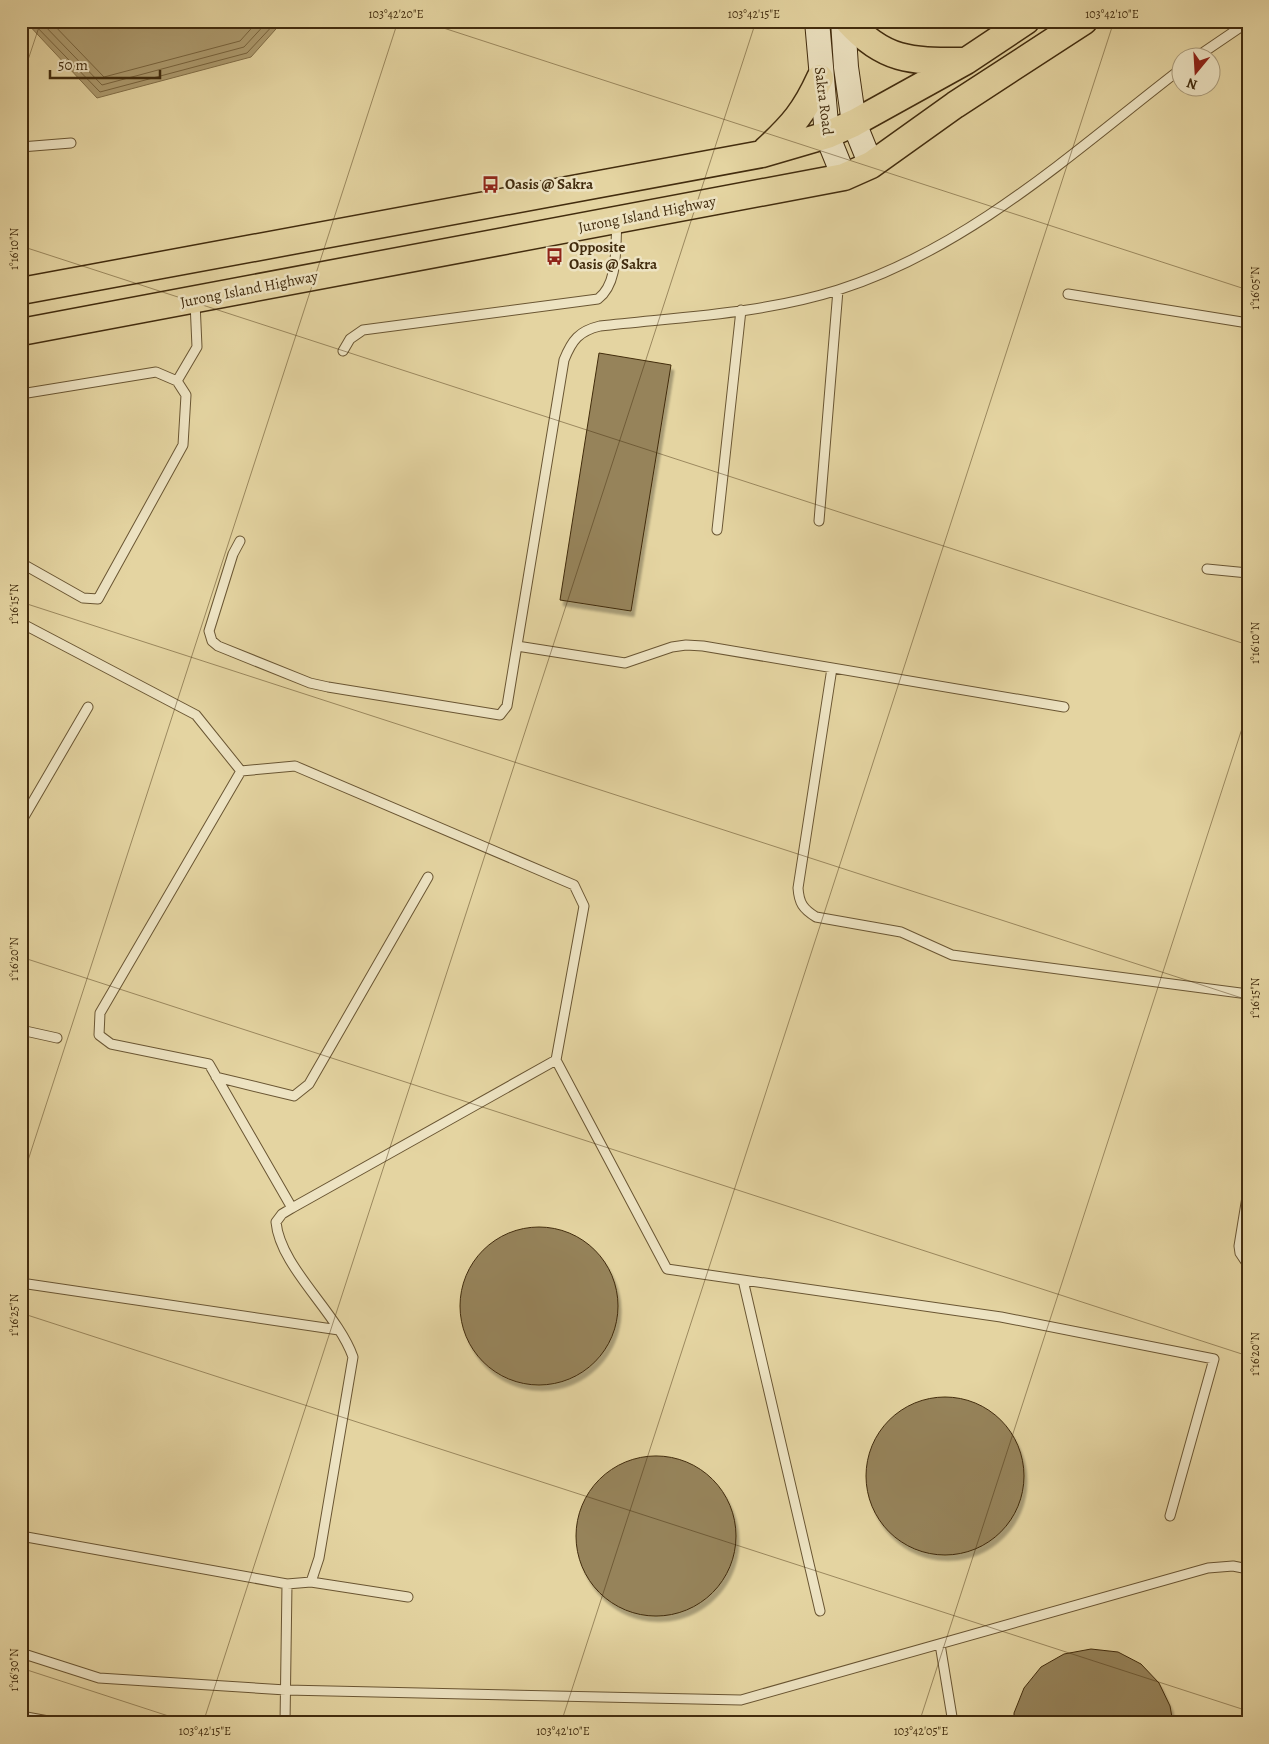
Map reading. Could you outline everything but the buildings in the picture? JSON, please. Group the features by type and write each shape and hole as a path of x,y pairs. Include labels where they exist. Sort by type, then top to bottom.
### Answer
{"main road":[{"path":"848,21 860,35 887,53 913,61 966,61"},
{"path":"21,291 762,154 827,135 854,123 966,61 1026,21"},
{"name":"Jurong Island Highway","path":"21,332 844,177 871,165 955,105 1084,21"},
{"path":"762,154 796,122 809,102 820,78"}],"street":[{"name":"Sakra Road","path":"817,21 820,78 827,135 844,177"},
{"name":"Sakra Road","path":"843,21 846,67 854,123 871,165"}],"lane":[{"path":"1210,48 1248,22"},
{"path":"240,542 233,554 209,636 218,646 310,683 500,715 507,706 564,360 570,344 583,331 600,326 766,307 838,290 903,265 968,230 1007,203 1172,76"},
{"path":"21,147 71,143"},
{"path":"343,351 350,339 363,330 598,299 606,293 611,283 617,220"},
{"path":"819,521 838,290"},
{"path":"1068,294 1248,323"},
{"path":"177,382 197,346 195,299"},
{"path":"718,530 741,310"},
{"path":"21,394 156,372 177,382 186,395 183,445 102,595 98,599 83,598 21,563"},
{"path":"1206,568 1248,573"},
{"path":"21,622 196,715 241,771"},
{"path":"517,646 625,663 686,645 1064,707"},
{"path":"832,668 798,888 801,905 808,912 816,917 901,932 952,955 1248,994"},
{"path":"21,822 88,708"},
{"path":"241,771 295,766 574,884 584,906 556,1060 667,1269 1001,1317 1214,1358 1170,1516"},
{"path":"241,771 100,1013 99,1035 111,1044 209,1064 292,1208"},
{"path":"216,1077 294,1096 309,1084 428,877"},
{"path":"21,1030 57,1038"},
{"path":"311,1582 319,1558 353,1365 350,1350 339,1330 277,1236 276,1222 282,1214 292,1208 556,1060"},
{"path":"1248,1191 1238,1246 1248,1265"},
{"path":"743,1280 820,1611"},
{"path":"21,1283 339,1330"},
{"path":"21,1536 288,1584 311,1582 408,1597"},
{"path":"21,1653 100,1678 286,1690 741,1700 1208,1568 1232,1566 1248,1569"},
{"path":"285,1723 288,1584"},
{"path":"940,1644 953,1723"},
{"path":"21,1716 59,1723"},
{"path":"379,1723 384,1721 438,1723"}],"water":[{"path":"25,21 283,21 251,57 97,98"}],"place":[{"name":"Oasis @ Sakra","path":"491,184"},
{"name":"Opposite Oasis @ Sakra","path":"555,256"}]}
